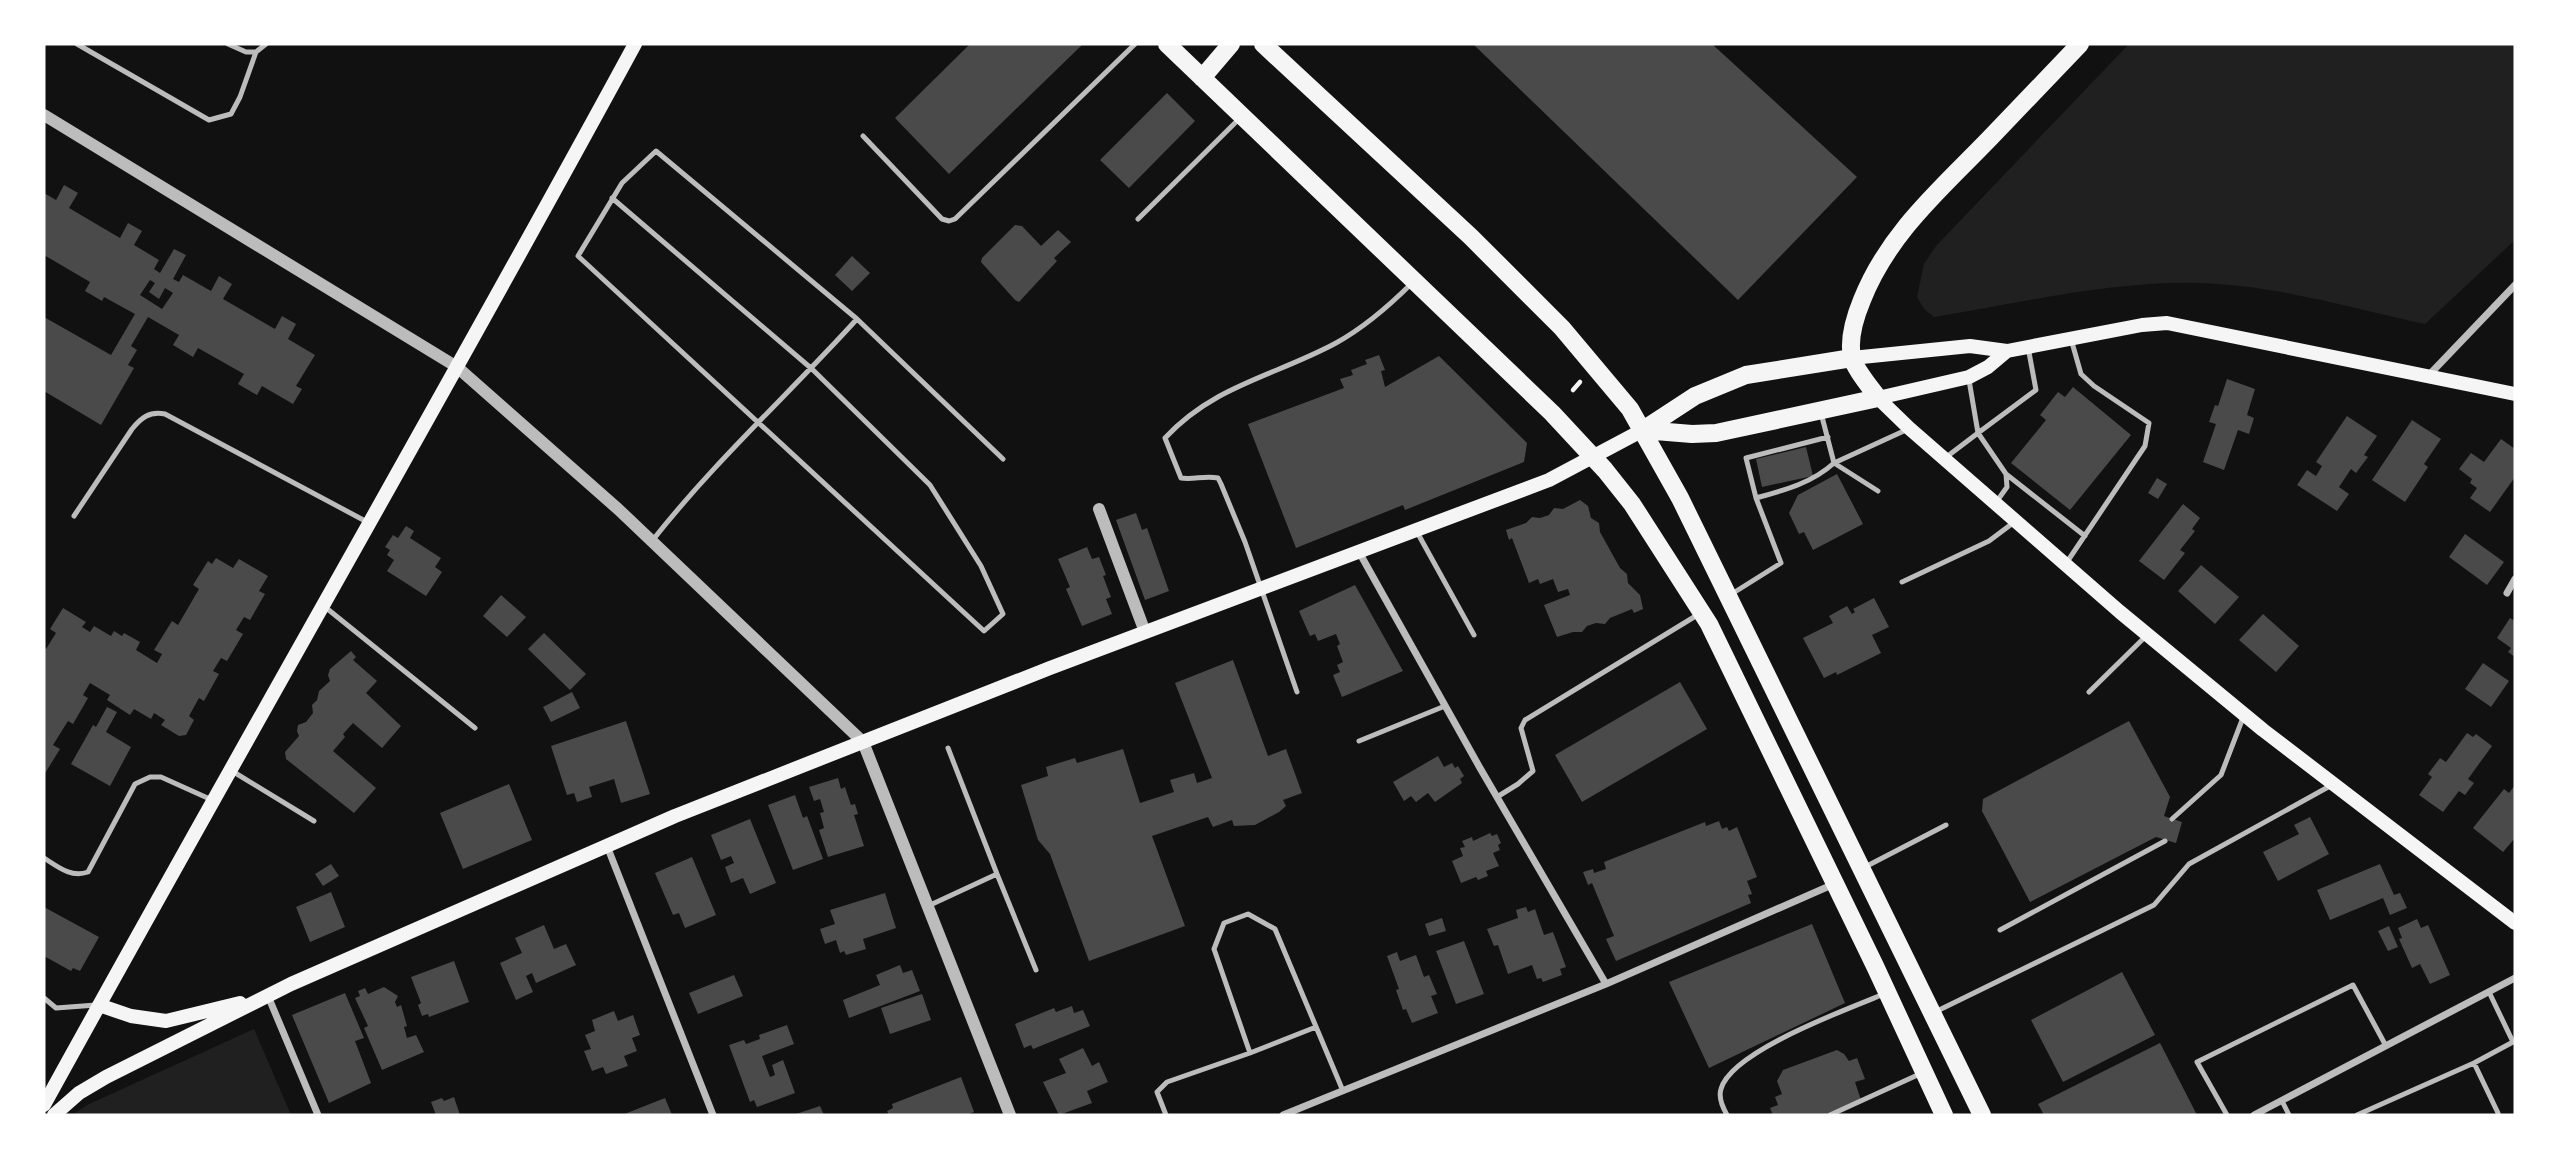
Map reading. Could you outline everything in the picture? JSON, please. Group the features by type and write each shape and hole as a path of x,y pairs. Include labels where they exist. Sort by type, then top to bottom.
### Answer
{"main road":[{"path":"44,1105 635,44"},
{"path":"1167,44 1552,413 1632,504 1702,613 1944,1115"},
{"path":"1202,78 1231,44"},
{"path":"1263,44 1471,237 1562,328 1618,395 1643,430 1667,472 1982,1115"},
{"path":"2080,44 1923,204 1894,239 1873,275 1853,323 1852,358 1878,398 1909,428 2148,635 2244,715 2515,923"},
{"path":"54,1115 79,1093 106,1077 268,996 607,846 1145,632 1549,481 1643,430 1695,396 1745,375 1852,358 1957,346 2007,351 2142,325 2167,323 2515,394"},
{"path":"1643,430 1716,433 1820,411 1969,377 1988,367 2007,351"},
{"path":"1834,884 1861,869"},
{"path":"99,1005 131,1016 166,1021 268,996"}],"street":[{"path":"44,115 457,367 652,541 863,742 1010,1115"},
{"path":"2428,376 2515,285"},
{"path":"1099,509 1145,632"},
{"path":"1359,551 1445,706 1606,984"},
{"path":"2507,593 2515,579"},
{"path":"607,846 713,1115"},
{"path":"1283,1115 1606,984 1834,884"},
{"path":"2254,1115 2515,978"},
{"path":"268,996 318,1115"}],"lane":[{"path":"77,44 209,120 231,114 256,52 265,44"},
{"path":"228,44 246,52 256,52"},
{"path":"863,136 942,219 956,219 1135,44"},
{"path":"1138,219 1242,116"},
{"path":"612,198 812,369 930,485 981,566 1003,614 984,631 578,256 612,198 622,183 656,150 857,319 1003,459"},
{"path":"1297,692 1262,588 1218,478 1207,475 1190,480 1181,478 1165,438 1184,418 1212,399 1337,342 1389,307 1414,281"},
{"path":"652,541 683,502 758,420 812,369 857,319"},
{"path":"2065,564 2145,446 2149,423 2094,386 2081,374 2071,339"},
{"path":"1945,458 2036,390 2028,347"},
{"path":"1969,377 1978,433 2006,474 2085,536"},
{"path":"1820,411 1834,463 1878,491"},
{"path":"74,516 132,429 142,417 155,412 165,414 369,523"},
{"path":"1756,498 1792,489 1821,475 1834,463 1909,428"},
{"path":"1728,597 1781,563 1756,498 1746,458 1782,451 1828,437"},
{"path":"1996,503 2007,487 2006,474"},
{"path":"1790,481 1792,489"},
{"path":"1902,582 1989,541 2015,521"},
{"path":"1416,529 1474,635"},
{"path":"322,605 475,728"},
{"path":"1497,797 1518,785 1533,771 1521,728 1525,720 1645,645 1702,613"},
{"path":"2089,692 2148,635"},
{"path":"1359,741 1445,706"},
{"path":"2172,819 2221,775 2244,715"},
{"path":"948,748 1036,970"},
{"path":"229,769 314,821"},
{"path":"44,858 69,873 79,875 88,872 135,784 150,777 161,777 212,800"},
{"path":"1932,1013 2154,905 2189,864 2333,784"},
{"path":"1861,869 1946,825"},
{"path":"2000,930 2165,841"},
{"path":"928,906 997,874"},
{"path":"1250,1053 1214,949 1224,923 1248,914 1275,929 1343,1091"},
{"path":"2227,1115 2197,1062 2353,985 2386,1046"},
{"path":"2357,1115 2474,1063 2514,1041 2489,992"},
{"path":"1727,1115 1721,1103 1720,1090 1728,1076 1754,1055 1782,1038 1887,993"},
{"path":"44,998 56,1008 99,1005"},
{"path":"1166,1115 1157,1092 1167,1082 1316,1027"},
{"path":"2474,1063 2498,1115"},
{"path":"1830,1115 1924,1072"},
{"path":"2282,1101 2289,1115"}],"path":[{"path":"1573,390 1581,381"}],"shaded area":[{"path":"2129,44 2515,44 2515,240 2425,324 2284,293 2199,283 2099,289 1934,317 1924,309 1917,297 1924,264 1936,246"},
{"path":"254,1029 291,1115 72,1115 87,1105"}],"building":[{"path":"970,44 1083,44 949,174 895,118"},
{"path":"1473,44 1712,44 1857,177 1738,300"},
{"path":"1167,93 1195,121 1129,188 1100,160"},
{"path":"64,185 78,193 69,208 120,238 128,223 142,231 134,245 159,260 154,269 160,273 174,249 186,255 173,279 179,282 183,275 211,291 219,276 232,284 223,299 275,329 282,316 296,324 288,339 315,355 296,386 302,389 293,404 262,386 257,395 238,384 244,374 198,348 193,357 173,345 179,335 148,317 131,346 137,350 128,365 134,368 101,425 44,391 44,317 111,355 135,314 104,297 102,301 85,291 90,282 44,255 44,193 56,200","holes":["150,280 155,283 149,292 159,299 165,288 173,293 162,309 140,295"]},
{"path":"1015,225 1022,226 1041,246 1058,230 1071,242 1054,258 1057,261 1019,302 981,262"},
{"path":"852,256 870,273 852,291 835,275"},
{"path":"1379,355 1385,370 1381,371 1385,387 1439,356 1527,443 1524,462 1405,510 1403,505 1296,548 1248,424 1344,388 1340,379 1353,375 1351,370 1367,364 1365,360"},
{"path":"2227,379 2255,389 2247,415 2254,418 2249,434 2238,430 2224,470 2203,462 2216,424 2209,422 2215,405 2218,406"},
{"path":"2073,387 2131,435 2070,510 2011,463 2046,420 2040,415 2058,392 2065,397"},
{"path":"2347,416 2377,436 2364,455 2368,457 2356,473 2351,469 2339,487 2349,494 2337,511 2297,485 2307,470 2316,476 2322,466 2316,462"},
{"path":"2412,420 2441,439 2424,464 2428,467 2405,502 2372,480"},
{"path":"2501,439 2515,449 2515,477 2490,512 2470,498 2477,488 2470,483 2472,479 2459,469 2471,453 2484,462"},
{"path":"1806,447 1813,476 1762,487 1756,459"},
{"path":"1837,474 1863,524 1813,550 1804,532 1799,534 1789,513 1798,495"},
{"path":"2157,478 2167,484 2158,499 2148,493"},
{"path":"1580,500 1588,506 1591,518 1599,523 1600,532 1620,568 1627,574 1628,583 1640,595 1643,609 1634,613 1632,609 1610,618 1605,624 1596,623 1587,626 1582,632 1557,637 1544,605 1570,595 1568,589 1558,592 1553,579 1540,584 1538,579 1529,583 1512,538 1509,540 1506,530 1526,523 1532,517 1549,515 1554,508 1563,509"},
{"path":"2183,504 2200,518 2192,529 2195,531 2180,550 2185,553 2164,580 2139,561"},
{"path":"1136,513 1142,530 1147,528 1169,591 1145,600 1116,520"},
{"path":"406,526 414,531 410,538 441,558 435,567 442,572 426,596 387,571 394,560 387,555 390,550 385,547 393,535 398,538"},
{"path":"2465,534 2504,562 2487,585 2449,557"},
{"path":"1087,547 1092,559 1099,557 1106,575 1103,576 1111,597 1106,599 1112,614 1082,626 1066,589 1070,587 1058,559"},
{"path":"216,558 233,568 239,559 268,576 259,591 265,594 250,620 244,617 236,630 243,634 227,661 221,658 213,671 219,674 204,701 199,698 189,716 194,720 186,735 179,736 161,725 165,720 154,713 151,719 134,709 130,715 107,700 110,695 90,683 83,695 88,698 73,724 68,721 53,745 60,749 44,775 44,647 46,649 56,633 50,629 63,608 86,622 82,627 90,632 94,626 111,636 114,631 122,636 124,633 140,642 136,650 157,663 162,654 154,650 172,621 178,625 199,589 193,585 208,561 212,564"},
{"path":"2201,565 2239,597 2215,624 2178,591"},
{"path":"1355,585 1403,671 1342,697 1333,675 1340,672 1337,665 1343,662 1336,634 1318,641 1315,634 1310,636 1299,611"},
{"path":"501,595 526,617 507,637 483,616"},
{"path":"1874,598 1889,627 1872,635 1881,653 1837,675 1836,672 1824,678 1803,638 1833,623 1829,616 1847,606 1852,614 1855,612 1853,609"},
{"path":"2263,614 2299,646 2276,672 2239,640"},
{"path":"2510,618 2515,621 2515,657 2508,652 2511,648 2497,638"},
{"path":"544,633 586,674 570,690 528,649"},
{"path":"351,651 356,657 353,660 377,681 366,693 401,726 382,748 353,723 333,751 376,788 354,813 286,759 285,752 299,736 298,725 306,722 313,713 312,705 317,700 319,691 330,681 330,669"},
{"path":"1233,660 1268,756 1286,749 1302,793 1283,800 1286,806 1255,825 1234,826 1232,820 1213,827 1208,817 1152,836 1185,926 1089,961 1050,854 1038,840 1021,785 1048,776 1046,767 1075,758 1077,763 1123,749 1140,803 1174,792 1170,780 1194,773 1197,783 1212,778 1175,683"},
{"path":"2483,663 2509,681 2491,707 2465,689"},
{"path":"1680,682 1707,729 1582,802 1555,755"},
{"path":"572,692 580,708 551,722 543,707"},
{"path":"107,707 117,712 106,732 131,747 110,786 71,764 93,725 96,727"},
{"path":"626,721 650,794 621,803 614,779 589,787 592,797 577,802 574,793 567,795 551,746"},
{"path":"2129,721 2170,797 2164,816 2182,822 2176,843 2156,837 2030,902 1982,811 1983,799"},
{"path":"2467,733 2473,737 2476,734 2492,746 2468,779 2474,783 2465,795 2459,791 2443,812 2419,795 2432,777 2428,774 2440,758 2446,762"},
{"path":"1438,756 1444,767 1452,763 1455,768 1458,766 1464,776 1460,779 1462,783 1435,802 1428,793 1416,802 1411,796 1404,801 1393,782"},
{"path":"838,778 841,789 845,787 851,805 855,804 858,814 854,815 864,846 828,857 819,830 824,828 820,813 824,812 820,799 814,801 809,787"},
{"path":"509,784 532,840 463,869 440,813"},
{"path":"2515,785 2515,838 2503,852 2473,828 2504,789 2509,793"},
{"path":"795,795 803,818 807,816 823,859 793,870 768,805"},
{"path":"2310,817 2329,854 2278,881 2263,852 2299,834 2294,825"},
{"path":"750,819 776,883 750,894 743,878 731,883 725,867 734,863 731,856 721,860 711,835"},
{"path":"1719,821 1722,829 1727,827 1729,831 1737,827 1757,877 1747,881 1752,894 1748,895 1751,903 1616,961 1606,939 1614,936 1592,883 1588,885 1583,872 1593,869 1594,873 1606,869 1604,862 1705,822 1706,826"},
{"path":"1490,833 1492,836 1497,834 1501,843 1498,845 1500,850 1493,853 1499,866 1486,871 1488,876 1461,883 1452,861 1463,856 1460,848 1465,847 1462,841 1472,837 1473,841"},
{"path":"692,857 716,915 685,928 679,913 673,915 655,873"},
{"path":"331,864 339,876 323,886 315,874"},
{"path":"2380,864 2394,895 2400,893 2407,908 2390,915 2383,898 2330,920 2317,890"},
{"path":"331,892 345,927 310,942 296,907"},
{"path":"885,893 896,928 863,939 866,949 846,955 844,951 840,953 836,940 825,944 820,929 835,924 830,910"},
{"path":"44,907 99,937 80,971 73,968 71,971 44,956"},
{"path":"1526,907 1528,912 1535,909 1544,935 1553,932 1566,967 1560,969 1562,975 1543,982 1541,978 1537,979 1532,965 1508,974 1498,945 1494,946 1487,929 1518,918 1516,910"},
{"path":"1442,918 1446,931 1429,936 1425,924"},
{"path":"2417,919 2421,928 2428,925 2450,975 2430,984 2420,964 2412,968 2399,939 2402,938 2398,928"},
{"path":"1812,924 1845,1003 1709,1068 1669,982"},
{"path":"544,925 554,949 566,944 576,965 536,983 532,973 526,976 533,992 516,1000 500,963 522,953 515,938"},
{"path":"2389,926 2398,947 2388,951 2378,931"},
{"path":"1464,941 1484,994 1456,1004 1436,951"},
{"path":"1397,952 1400,961 1416,955 1424,977 1429,975 1437,994 1431,996 1438,1013 1412,1023 1406,1009 1403,1010 1396,990 1399,989 1387,956"},
{"path":"454,961 469,1002 429,1017 428,1014 422,1016 418,1005 421,1003 411,977"},
{"path":"900,965 903,973 912,970 920,991 849,1018 843,1000 880,985 876,975"},
{"path":"2122,972 2155,1035 2063,1082 2031,1020"},
{"path":"734,975 743,996 698,1014 689,993"},
{"path":"384,987 398,996 395,1002 397,1007 401,1005 407,1026 404,1027 407,1038 416,1035 424,1052 382,1070 364,1028 368,1026 355,998 360,996 358,991 365,988 368,994"},
{"path":"345,993 364,1038 355,1041 371,1083 329,1103 292,1015"},
{"path":"922,994 931,1020 890,1034 881,1008"},
{"path":"1072,1006 1074,1013 1083,1010 1090,1026 1033,1049 1031,1045 1024,1048 1015,1024 1054,1008 1056,1012"},
{"path":"614,1011 618,1021 633,1015 640,1035 632,1038 637,1051 624,1056 628,1066 606,1074 603,1067 592,1071 584,1051 591,1049 585,1035 595,1031 592,1020"},
{"path":"787,1025 794,1044 762,1056 770,1077 775,1075 772,1065 783,1060 795,1093 757,1107 754,1100 750,1102 729,1045 744,1040 746,1044 760,1039 759,1035"},
{"path":"2160,1043 2197,1115 2044,1115 2038,1104"},
{"path":"1083,1048 1092,1066 1099,1062 1108,1082 1087,1091 1092,1103 1059,1115 1043,1082 1066,1073 1059,1059"},
{"path":"1837,1050 1849,1061 1857,1058 1865,1079 1855,1082 1861,1100 1824,1115 1773,1115 1770,1108 1778,1105 1775,1097 1782,1094 1777,1081 1783,1070"},
{"path":"961,1077 974,1112 966,1115 889,1115 887,1111 893,1108 892,1104"},
{"path":"454,1097 460,1115 436,1115 431,1102"},
{"path":"665,1098 672,1115 622,1115"},
{"path":"820,1106 824,1115 793,1115"}]}
